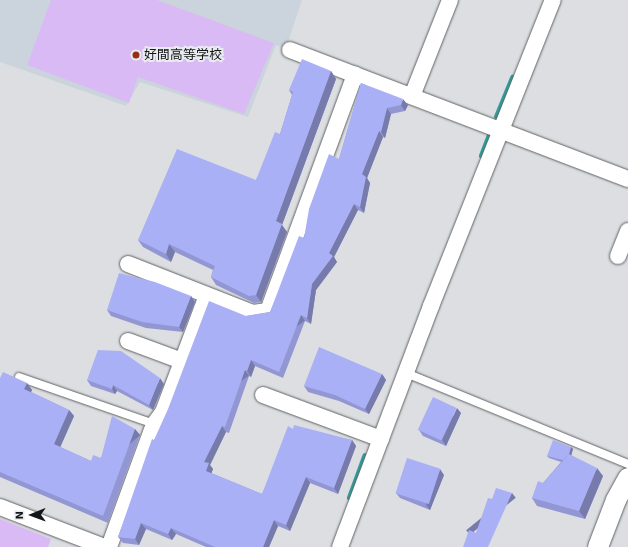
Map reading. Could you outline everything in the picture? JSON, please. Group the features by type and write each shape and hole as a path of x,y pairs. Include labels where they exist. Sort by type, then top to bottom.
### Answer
{"street":[{"path":"412,96 450,0"},
{"path":"340,547 501,129 553,0"},
{"path":"290,50 501,129 628,179"},
{"path":"128,264 253,313 268,311 355,74"},
{"path":"618,256 628,231"},
{"path":"109,547 154,424 163,412 205,301"},
{"path":"128,341 182,361"},
{"path":"263,394 381,439"},
{"path":"598,547 616,500 628,478"},
{"path":"0,507 104,547"}],"lane":[{"path":"406,373 628,464"},
{"path":"19,378 154,424"}],"shaded area":[{"name":"好間高等学校","path":"0,0 302,0 286,48 276,45 248,117 140,82 126,106 0,62"},
{"name":"好間高等学校","path":"51,0 157,0 274,43 244,114 138,77 129,103 27,65"},
{"path":"0,519 51,539 48,547 0,547"}],"building":[{"path":"302,59 331,71 276,221 282,224 256,295 249,296 211,277 215,266 169,244 166,254 138,240 177,149 256,180 275,132 280,134 293,92 289,90"},
{"path":"361,83 403,99 401,105 387,108 381,132 379,131 362,174 366,177 360,207 354,204 329,253 333,256 312,284 307,318 301,315 279,372 251,360 247,371 245,370 225,427 222,426 204,462 209,463 206,471 262,494 288,426 293,429 294,425 352,440 334,488 306,477 286,525 274,520 263,547 215,547 171,528 168,534 141,523 135,539 118,537 152,439 154,440 168,409 209,301 246,316 270,312 299,236 304,238 309,209 329,154 339,159"},
{"path":"119,273 155,282 191,296 179,327 142,322 107,310"},
{"path":"319,347 382,374 365,409 335,395 304,386"},
{"path":"98,350 121,351 160,378 149,405 113,385 112,389 87,380"},
{"path":"3,372 27,383 24,389 69,410 54,444 91,461 93,455 101,458 112,416 135,429 103,516 0,472 0,378"},
{"path":"433,397 457,408 441,441 418,430"},
{"path":"553,440 571,447 569,454 563,460 547,456"},
{"path":"569,454 597,468 579,511 532,498 538,481 543,483"},
{"path":"407,458 440,469 429,504 396,493"},
{"path":"496,488 512,493 488,547 463,547 469,530 476,533 488,498 492,499"}],"waterway":[{"path":"497,117 513,78"},
{"path":"482,156 491,132"},
{"path":"350,498 365,457"}],"place":[{"name":"好間高等学校","path":"136,55"}]}
